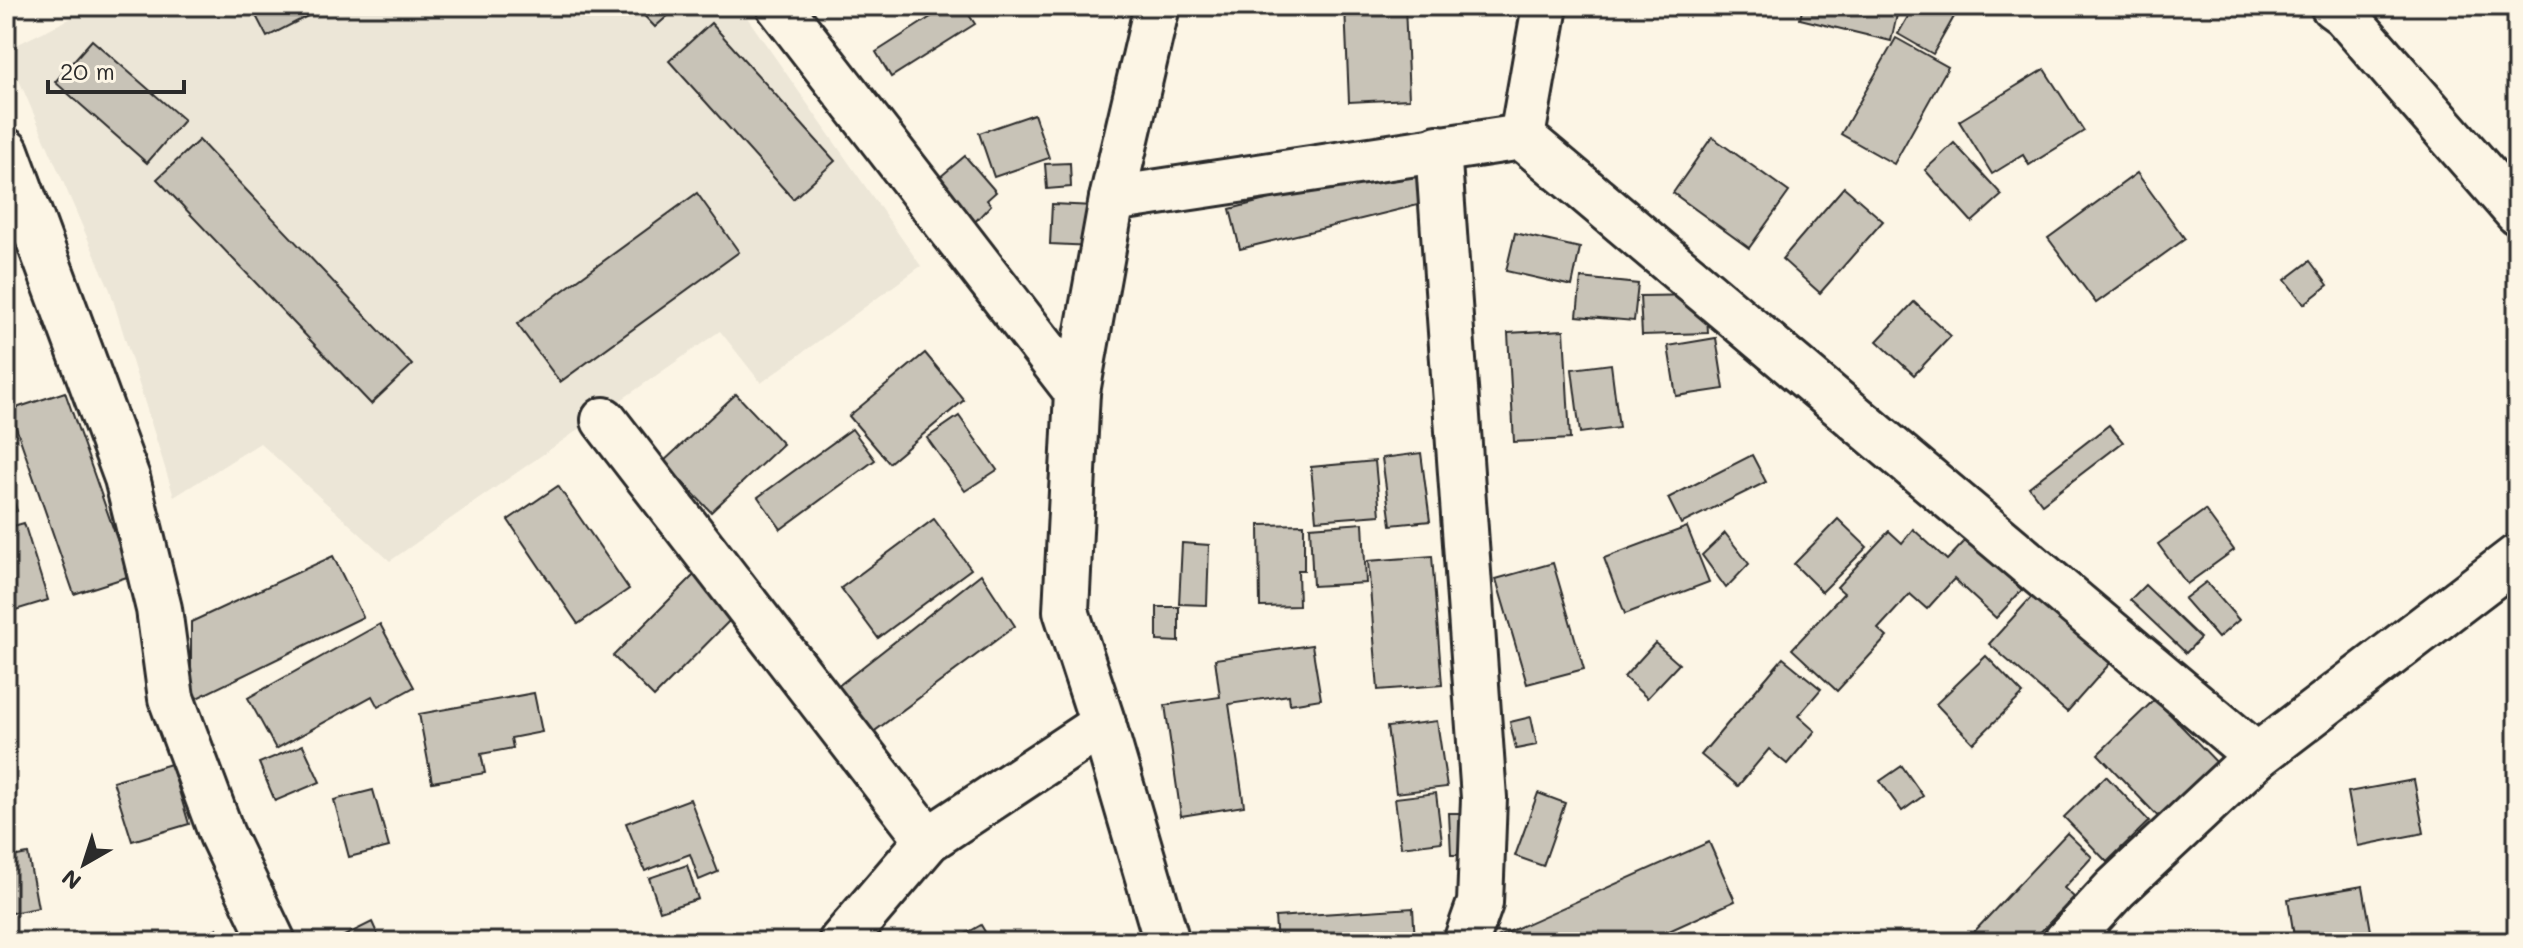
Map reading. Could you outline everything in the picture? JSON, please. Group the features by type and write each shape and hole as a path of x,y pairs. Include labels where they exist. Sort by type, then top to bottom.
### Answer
{"street":[{"path":"779,6 1077,392"},
{"path":"1157,6 1112,199 1077,392 1066,611 1103,724 1167,942"},
{"path":"1522,137 1545,6"},
{"path":"2349,9 2517,212"},
{"path":"1112,199 1522,137 2257,756"},
{"path":"1438,148 1484,798 1480,903 1466,942"},
{"path":"6,151 127,478 159,609 171,698 222,835 273,942"},
{"path":"604,420 928,840"},
{"path":"2066,942 2115,889 2257,756 2517,557"},
{"path":"841,942 928,840 1103,724"}],"shaded area":[{"path":"96,6 739,6 921,266 761,383 720,331 390,561 260,443 174,497 110,290 6,50"}],"building":[{"path":"251,6 327,6 267,37"},
{"path":"635,6 679,6 655,27"},
{"path":"948,6 963,6 975,24 891,77 876,52"},
{"path":"1345,6 1405,6 1409,99 1349,102"},
{"path":"1803,6 1899,6 1891,41 1800,19"},
{"path":"1914,6 1940,6 1955,15 1933,54 1898,34"},
{"path":"711,23 835,161 793,199 669,61"},
{"path":"1896,38 1948,67 1894,164 1841,134"},
{"path":"92,40 184,120 147,163 55,82"},
{"path":"2044,69 2084,131 2029,165 2023,155 1992,174 1959,121"},
{"path":"1034,114 1049,158 994,177 979,133"},
{"path":"1712,137 1789,192 1749,248 1673,193"},
{"path":"199,140 412,365 371,404 157,179"},
{"path":"1954,143 2002,195 1972,222 1925,170"},
{"path":"965,156 996,192 987,200 991,205 971,226 933,183"},
{"path":"1420,161 1430,202 1240,249 1230,209"},
{"path":"1070,163 1071,187 1047,189 1045,164"},
{"path":"2137,173 2185,239 2096,303 2048,238"},
{"path":"1844,187 1883,221 1820,293 1782,259"},
{"path":"697,193 739,252 560,382 517,324"},
{"path":"1052,204 1094,206 1093,246 1050,244"},
{"path":"1515,233 1580,248 1572,286 1506,271"},
{"path":"2310,261 2328,285 2304,304 2285,280"},
{"path":"1581,278 1638,284 1634,321 1577,316"},
{"path":"1706,295 1708,333 1642,335 1640,296"},
{"path":"1914,302 1951,336 1914,375 1877,341"},
{"path":"1564,330 1570,439 1514,442 1508,333"},
{"path":"1716,338 1724,389 1676,396 1668,346"},
{"path":"925,353 964,400 889,463 849,416"},
{"path":"1611,364 1619,428 1580,433 1572,369"},
{"path":"65,392 130,576 74,594 10,410"},
{"path":"736,394 783,444 711,512 663,462"},
{"path":"959,416 997,470 965,491 927,438"},
{"path":"2109,425 2123,442 2042,504 2029,487"},
{"path":"852,429 875,460 781,529 758,497"},
{"path":"1421,453 1430,521 1391,525 1382,458"},
{"path":"1752,455 1766,482 1681,524 1668,498"},
{"path":"1375,461 1380,515 1316,520 1311,467"},
{"path":"6,480 17,511 6,515"},
{"path":"558,486 629,589 578,624 508,520"},
{"path":"2205,510 2234,550 2187,584 2158,544"},
{"path":"934,519 971,569 878,638 841,588"},
{"path":"1838,519 1867,547 1822,592 1794,564"},
{"path":"24,523 48,600 6,613 6,528"},
{"path":"1363,523 1366,583 1313,586 1310,527"},
{"path":"1304,524 1304,570 1298,570 1299,606 1260,607 1259,525"},
{"path":"1687,527 1709,582 1625,614 1604,558"},
{"path":"1913,529 1947,560 1967,539 2022,590 1996,618 1954,579 1927,609 1910,594 1878,629 1887,637 1837,691 1792,649 1844,593 1837,587 1889,531 1902,543"},
{"path":"1725,533 1749,564 1726,588 1702,555"},
{"path":"1182,543 1209,545 1207,605 1179,604"},
{"path":"333,556 363,617 191,701 191,622"},
{"path":"1432,556 1442,685 1378,690 1368,561"},
{"path":"1553,563 1584,669 1527,684 1496,579"},
{"path":"700,569 741,609 654,697 613,656"},
{"path":"981,574 1015,626 872,733 837,687"},
{"path":"2206,582 2239,620 2218,638 2184,599"},
{"path":"2145,585 2200,638 2186,653 2130,600"},
{"path":"2036,592 2112,661 2067,712 1989,644"},
{"path":"1157,607 1179,607 1179,642 1157,641"},
{"path":"380,624 414,687 378,707 372,696 276,749 248,698"},
{"path":"1655,643 1679,664 1647,698 1624,677"},
{"path":"1312,645 1321,699 1290,704 1289,695 1229,704 1244,806 1181,816 1165,705 1220,697 1215,659"},
{"path":"1986,656 2023,694 1973,743 1936,704"},
{"path":"1783,658 1821,689 1798,716 1815,731 1787,764 1769,749 1738,786 1701,755"},
{"path":"534,693 542,732 511,738 513,748 481,754 485,773 432,782 419,714"},
{"path":"2155,699 2227,773 2169,828 2098,754"},
{"path":"1531,717 1537,745 1516,749 1510,722"},
{"path":"1437,721 1447,787 1396,793 1387,727"},
{"path":"303,745 320,782 275,801 259,763"},
{"path":"171,764 189,824 132,841 113,781"},
{"path":"1902,766 1923,796 1902,811 1880,781"},
{"path":"2106,776 2149,821 2107,862 2064,817"},
{"path":"2414,780 2424,833 2358,846 2348,792"},
{"path":"373,790 389,847 349,857 334,800"},
{"path":"1436,793 1442,842 1401,847 1395,798"},
{"path":"1538,793 1565,803 1543,866 1515,856"},
{"path":"690,799 718,872 699,880 690,854 645,871 626,823"},
{"path":"1449,813 1475,813 1470,855 1451,855"},
{"path":"2067,833 2092,857 2064,888 2074,897 2031,942 1981,942 1972,934"},
{"path":"1709,842 1735,901 1645,942 1497,942 1495,938"},
{"path":"28,854 38,908 6,914 6,858"},
{"path":"687,865 698,899 660,911 649,878"},
{"path":"2363,886 2373,942 2295,942 2288,899"},
{"path":"1413,908 1415,942 1277,942 1275,917"},
{"path":"372,922 381,942 344,942 342,937"},
{"path":"981,925 991,942 951,942"},
{"path":"217,928 224,942 191,942"}]}
